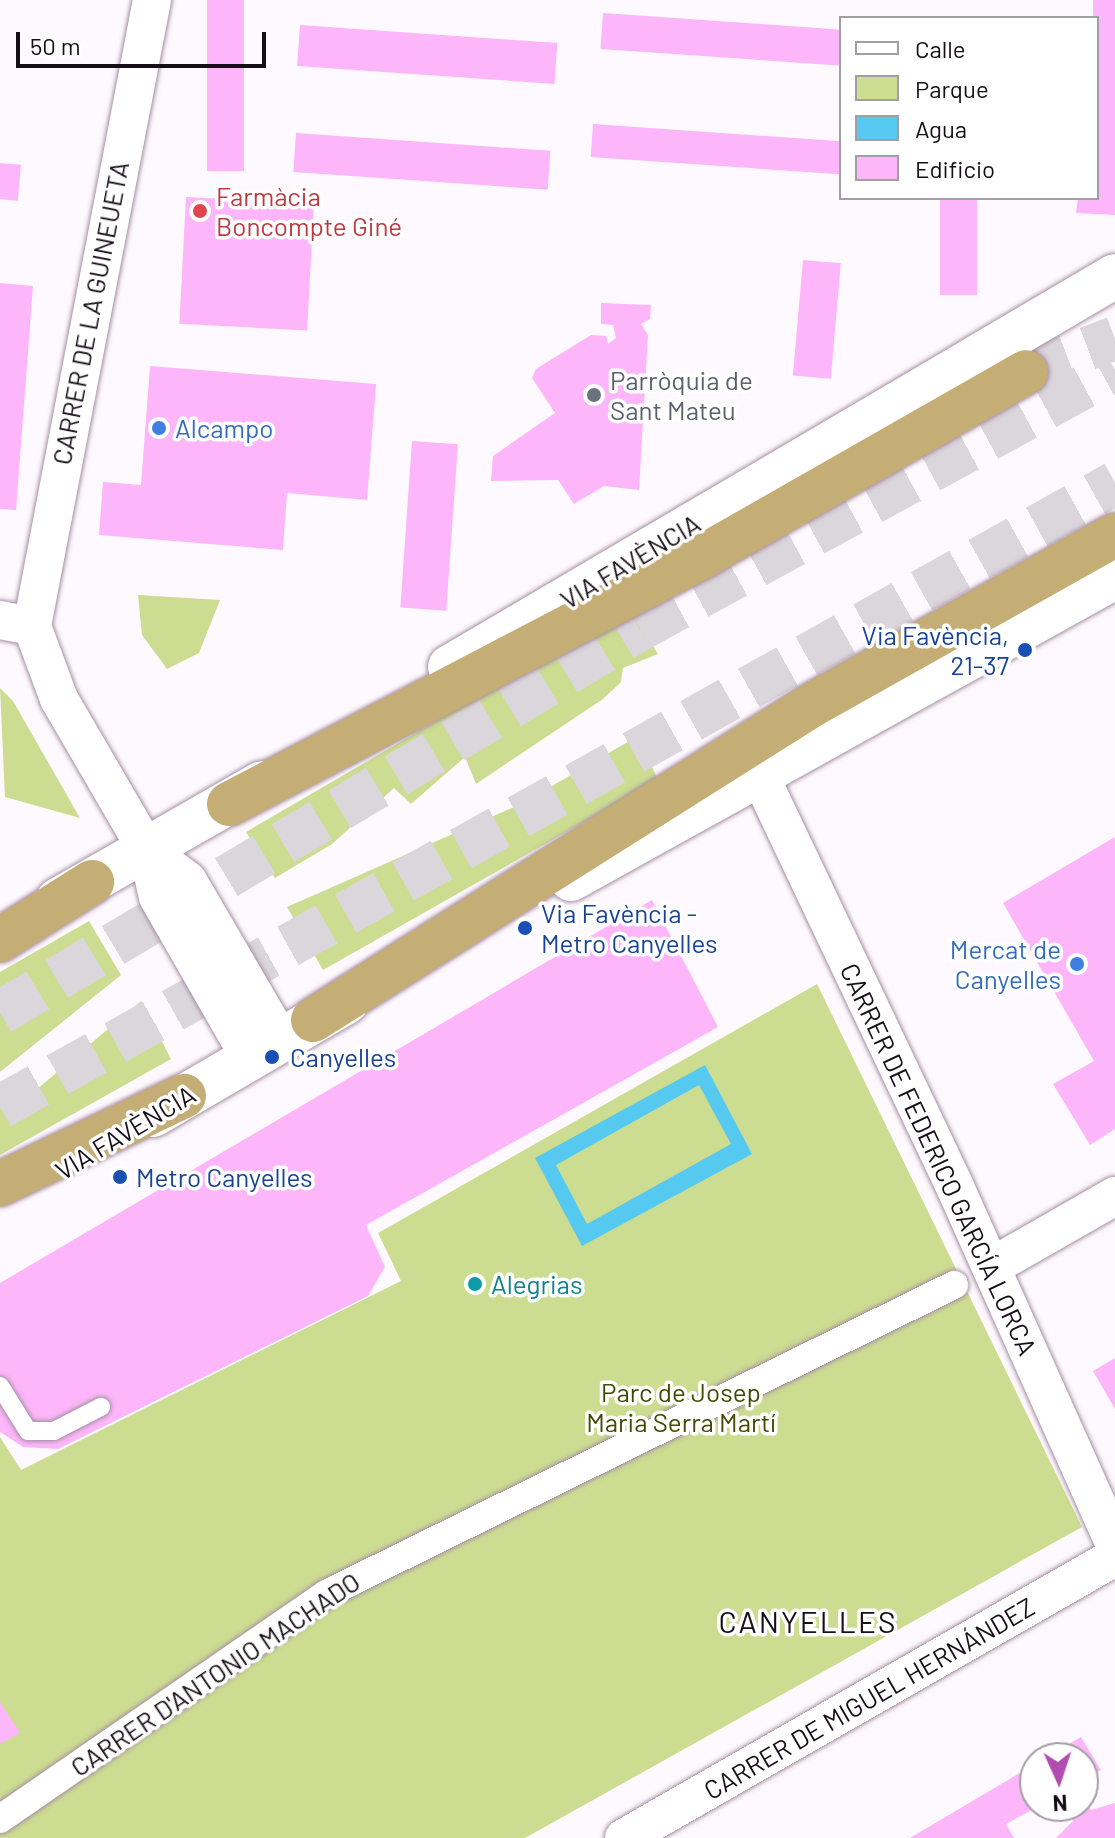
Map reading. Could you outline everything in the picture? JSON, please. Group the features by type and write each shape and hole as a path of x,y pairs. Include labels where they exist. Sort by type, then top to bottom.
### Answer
{"highway":[{"path":"229,804 702,557 1026,372"},
{"path":"281,1039 812,705 1115,535"},
{"path":"0,940 92,882"},
{"path":"0,1184 184,1096"}],"street":[{"name":"CARRER DE LA GUINEUETA","path":"16,623 152,0"},
{"name":"VIA FAVÈNCIA","path":"0,932 229,804 1115,276"},
{"name":"VIA FAVÈNCIA","path":"0,1207 281,1039 759,774 1113,583"},
{"path":"16,623 147,850 188,881 281,1039"},
{"name":"CARRER DE FEDERICO GARCÍA LORCA","path":"759,774 991,1267 1115,1544"},
{"path":"991,1267 1115,1196"},
{"name":"CARRER D'ANTONIO MACHADO","path":"0,1819 326,1594 954,1285"},
{"name":"CARRER DE MIGUEL HERNÁNDEZ","path":"624,1838 1115,1557"}],"lane":[{"path":"0,1386 28,1431 54,1431 101,1407"}],"green space":[{"path":"138,595 220,600 199,653 167,669 142,635"},
{"path":"630,608 658,654 623,668 621,682 603,699 476,784 465,757 411,804 394,788 332,844 275,878 246,832"},
{"path":"0,688 13,701 80,818 5,797"},
{"path":"638,736 658,780 323,970 287,907 521,804"},
{"path":"89,921 121,975 0,1072 0,972"},
{"name":"Parc de Josep Maria Serra Martí","path":"817,984 1082,1527 525,1838 0,1838 0,1437 21,1470 401,1281 378,1233"},
{"path":"141,1001 171,1059 0,1155 0,1084 4,1080 22,1102"}],"water":[{"path":"705,1065 752,1154 582,1246 535,1158","holes":["699,1085 731,1144 587,1224 556,1165"]}],"building":[{"path":"207,0 244,0 244,171 207,171"},
{"path":"1093,0 1115,0 1115,215 1076,213 1078,200 1099,200 1099,16 1093,16"},
{"path":"603,13 839,30 839,66 600,49"},
{"path":"300,25 557,43 555,84 297,66"},
{"path":"593,124 839,141 839,174 591,157"},
{"path":"296,133 550,151 548,190 293,172"},
{"path":"0,163 21,165 18,201 0,199"},
{"path":"186,197 314,204 307,331 179,324"},
{"path":"940,200 977,200 977,295 940,295"},
{"path":"803,260 841,263 831,379 793,376"},
{"path":"0,283 33,286 16,510 0,509"},
{"name":"Parròquia de Sant Mateu","path":"601,303 651,305 650,319 641,324 648,335 639,490 604,486 574,504 558,480 491,481 493,456 555,413 532,378 536,369 591,335 606,336 608,344 616,338 613,325 601,324"},
{"path":"150,366 376,384 367,500 287,493 283,550 99,535 103,482 141,485"},
{"path":"412,441 458,444 446,611 400,608"},
{"name":"Mercat de Canyelles","path":"1115,837 1115,1129 1090,1145 1053,1084 1094,1061 1003,903"},
{"path":"652,900 718,1027 366,1225 385,1267 368,1296 58,1449 23,1447 0,1432 0,1283"},
{"path":"1115,1358 1115,1409 1093,1371"},
{"path":"0,1702 20,1733 0,1744"},
{"path":"1019,1773 1019,1817 1006,1824 1014,1838 910,1838"},
{"path":"1115,1803 1115,1838 1056,1838 1072,1822 1099,1822 1099,1808"}],"tunnel":[{"path":"1026,372 1115,338"},
{"path":"0,1013 640,629 1115,370"},
{"path":"0,1107 1115,483"}],"place":[{"name":"Farmàcia Boncompte Giné","path":"200,211"},
{"name":"Parròquia de Sant Mateu","path":"594,395"},
{"name":"Alcampo","path":"159,428"},
{"name":"Via Favència, 21-37","path":"1025,650"},
{"name":"Via Favència - Metro Canyelles","path":"525,928"},
{"name":"Mercat de Canyelles","path":"1077,964"},
{"name":"Canyelles","path":"272,1057"},
{"name":"Metro Canyelles","path":"120,1177"},
{"name":"Alegrias","path":"475,1284"}],"district":[{"name":"CANYELLES","path":"808,1621"}]}
